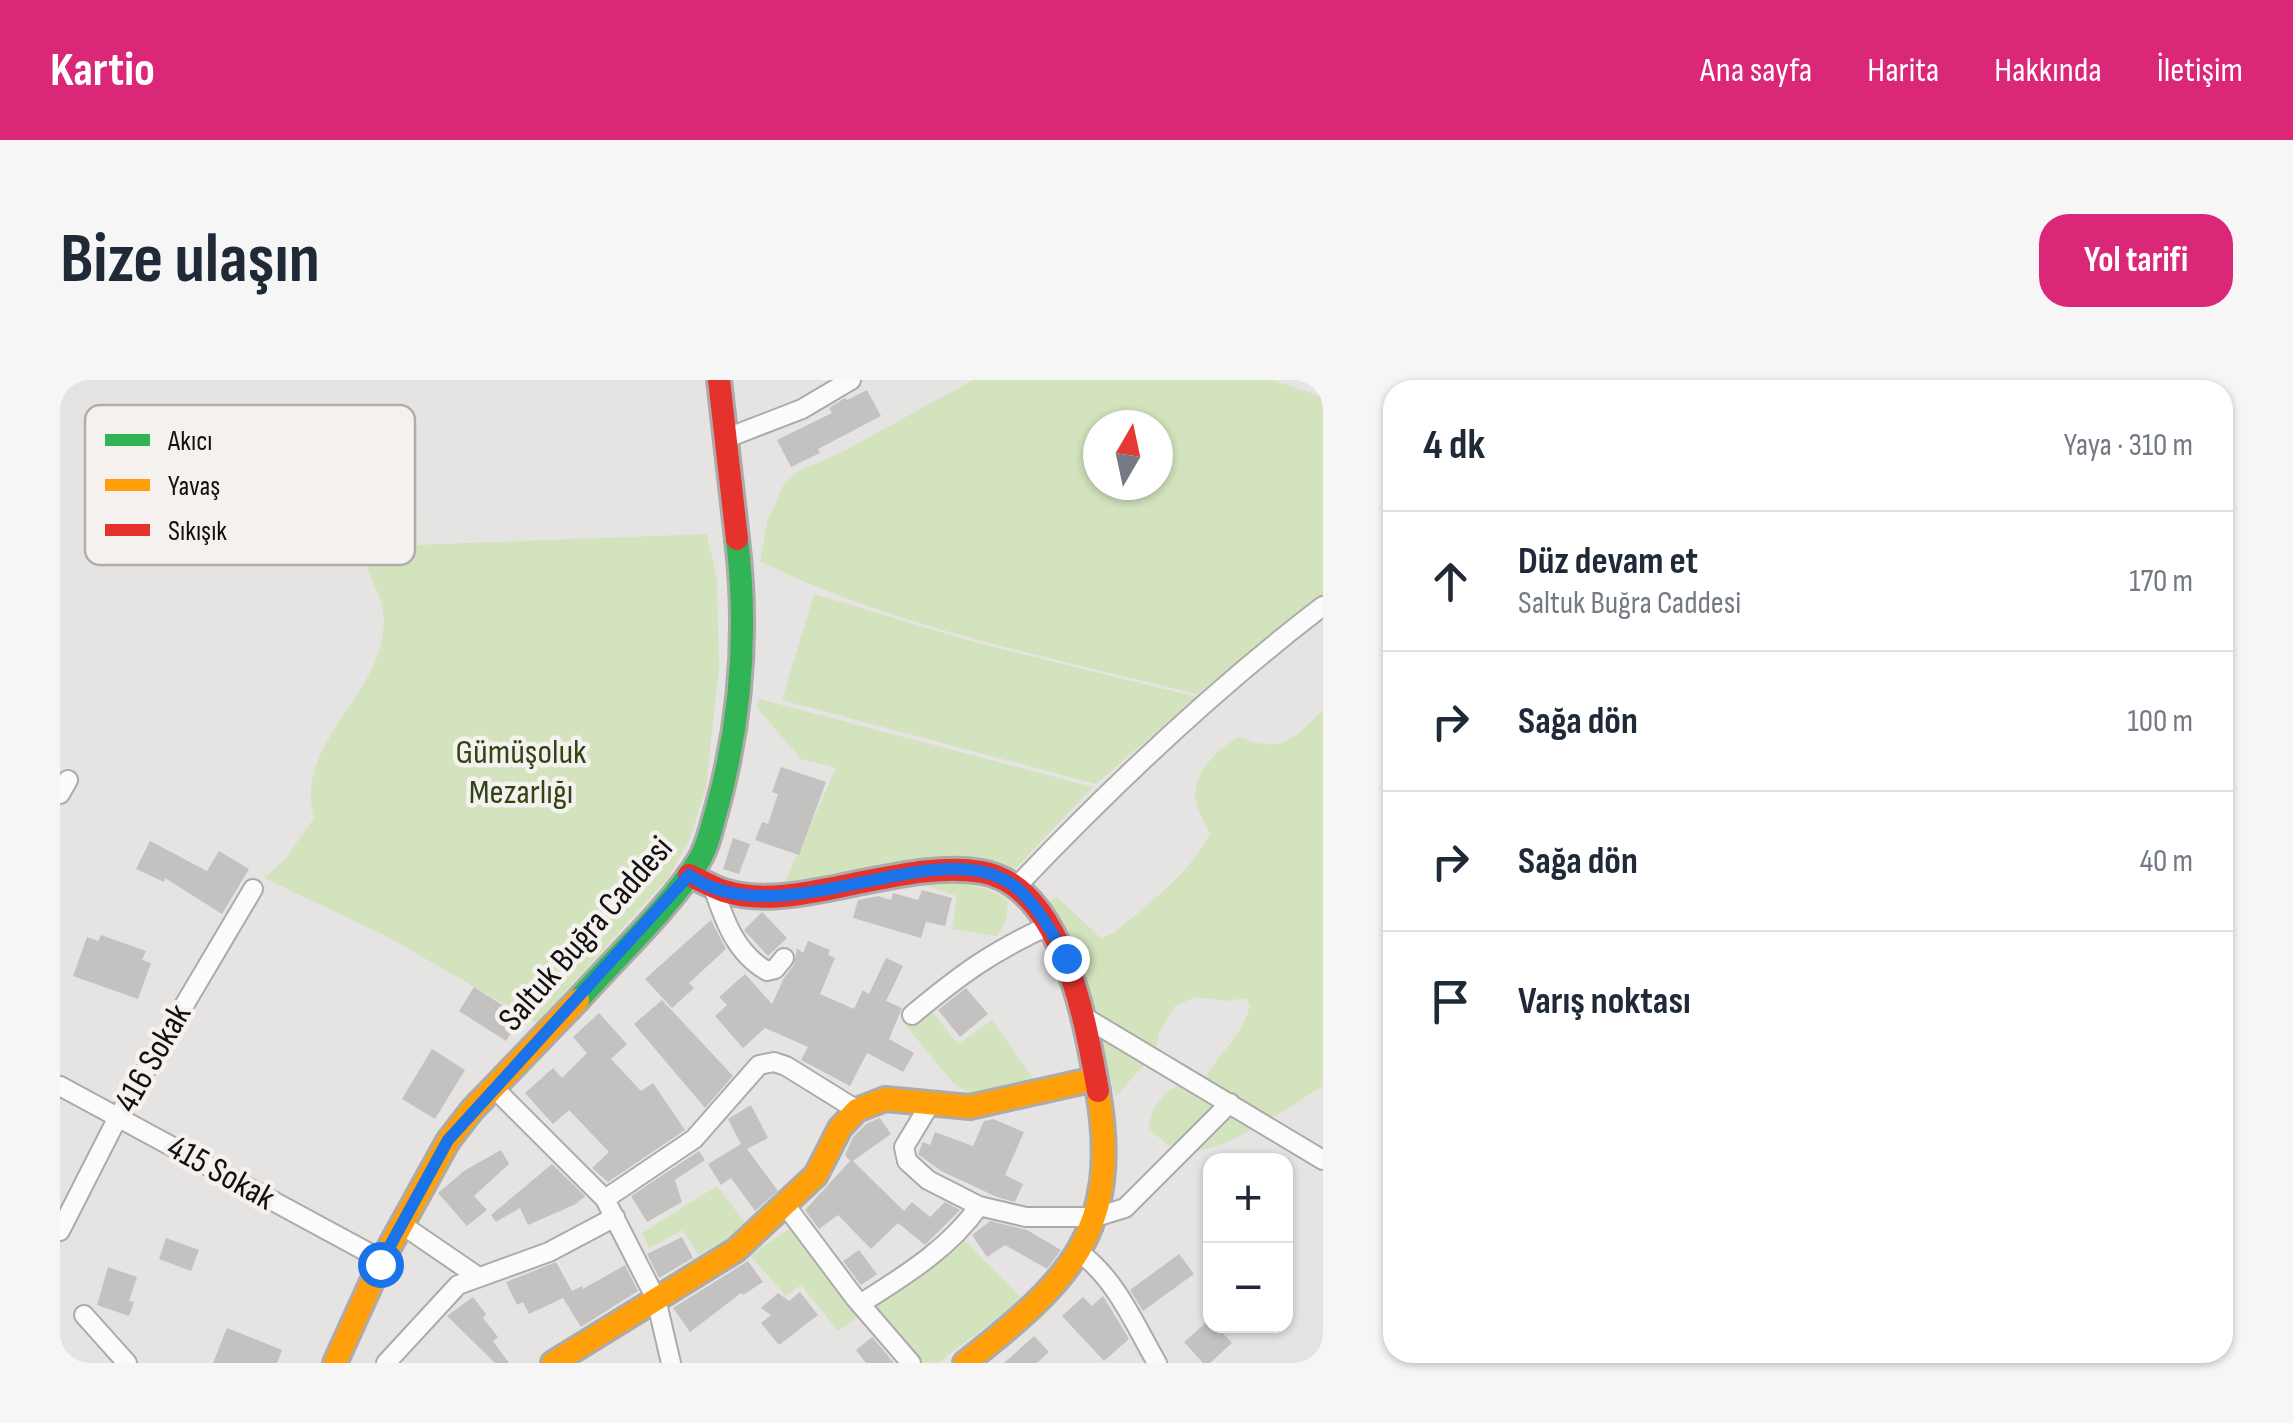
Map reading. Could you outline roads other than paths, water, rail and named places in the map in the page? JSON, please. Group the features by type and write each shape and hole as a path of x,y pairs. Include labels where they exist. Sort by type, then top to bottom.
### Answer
{"street":[{"name":"Saltuk Buğra Caddesi","path":"335,1363 382,1260 448,1140 689,875 708,840 727,773 744,644 742,582 720,380"},
{"path":"727,438 802,409 851,380"},
{"path":"1016,887 1129,774 1323,606"},
{"path":"689,875 714,890 745,896 782,896 919,872 984,873 1016,887 1048,926 1066,958 1095,1079 1104,1150 1096,1217 1080,1254 1042,1299 965,1363"},
{"name":"416 Sokak","path":"60,1231 118,1117 253,889"},
{"path":"714,890 725,922 746,955 767,971 775,969 784,958"},
{"path":"912,1015 996,950 1048,926"},
{"path":"1081,1015 1323,1160"},
{"path":"606,1199 694,1139 758,1065 774,1062 786,1066 856,1110"},
{"path":"553,1363 717,1264 816,1175 840,1128 856,1110 885,1099 950,1107 990,1104 1095,1079"},
{"name":"415 Sokak","path":"60,1086 382,1260"},
{"path":"494,1088 606,1199 656,1298 671,1363"},
{"path":"930,1104 908,1137 904,1155 928,1180 979,1206 1047,1219 1096,1217 1125,1208 1230,1103"},
{"path":"786,1206 910,1363"},
{"path":"860,1304 939,1250 979,1206"},
{"path":"386,1363 458,1285 549,1252 615,1216"},
{"path":"401,1224 476,1276"},
{"path":"1080,1254 1108,1278 1157,1363"},
{"path":"84,1315 127,1363"}],"park label":[{"name":"Gümüşoluk Mezarlığı","path":"521,772"}]}
